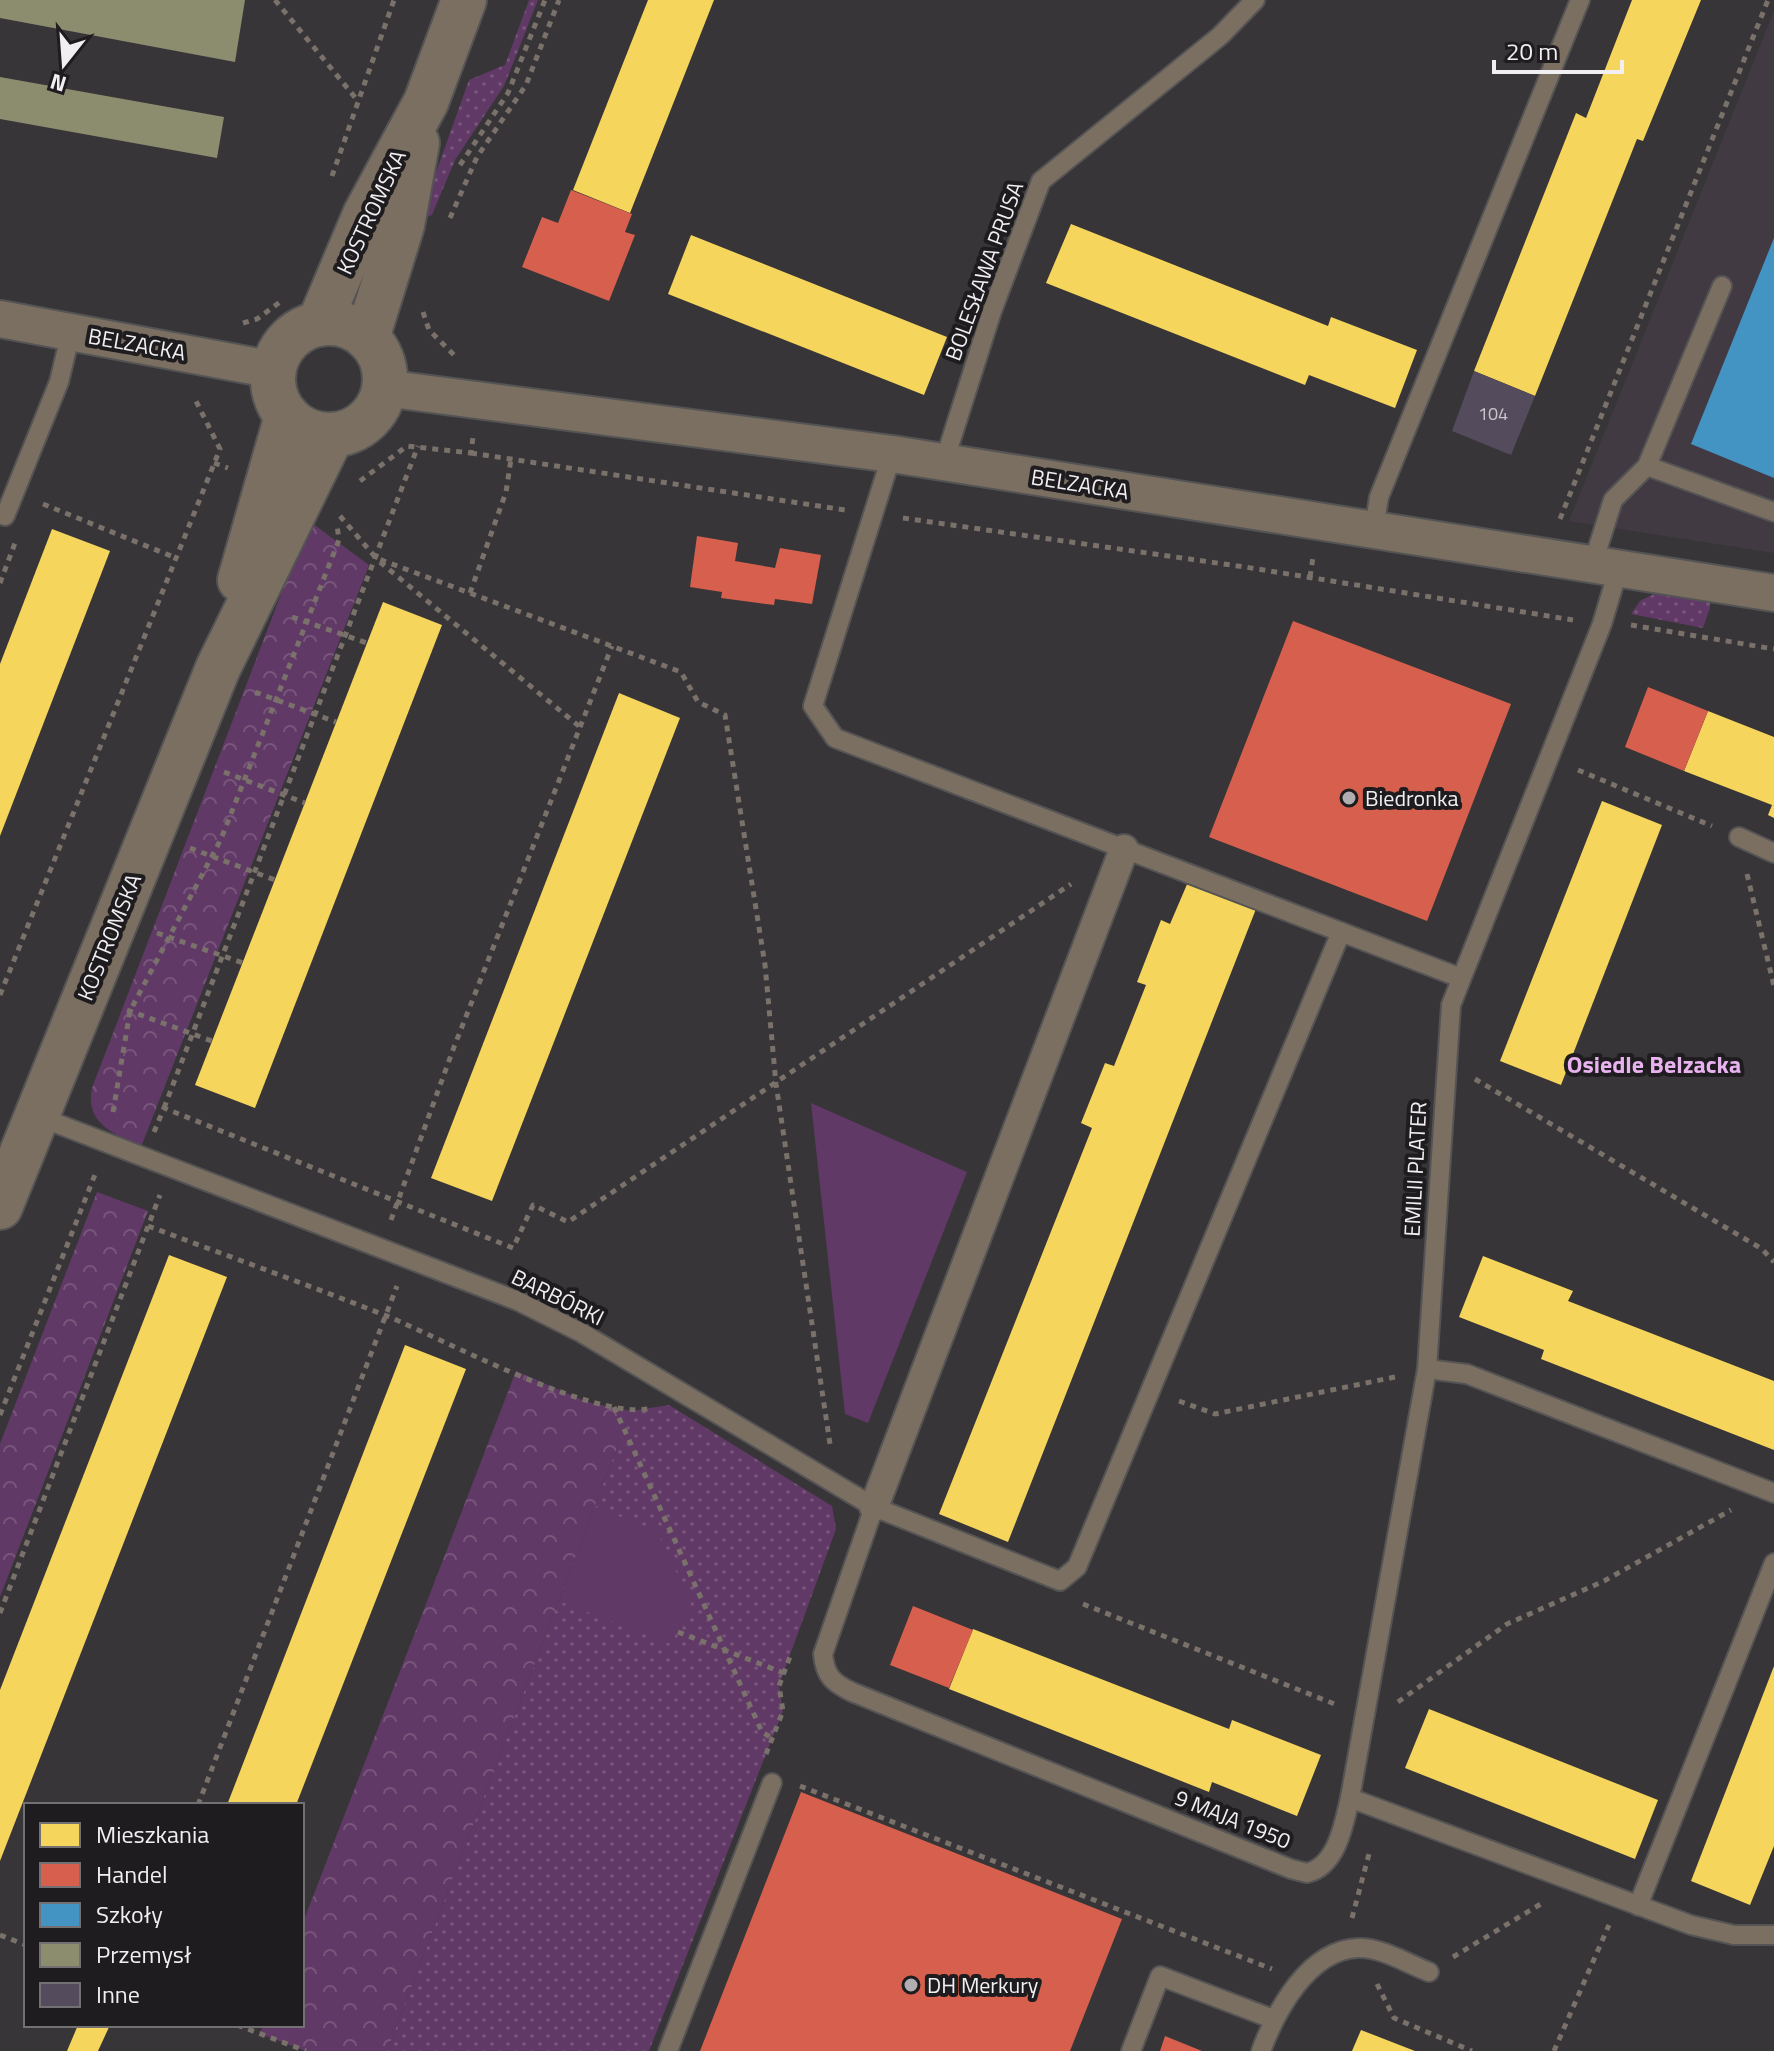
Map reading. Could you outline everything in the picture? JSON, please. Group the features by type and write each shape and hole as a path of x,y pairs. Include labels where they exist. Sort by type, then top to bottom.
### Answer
{"street":[{"name":"KOSTROMSKA","path":"319,324 365,215 426,102 464,0"},
{"name":"KOSTROMSKA","path":"367,338 402,225 426,102"},
{"name":"BELZACKA","path":"0,319 274,370"},
{"path":"319,324 345,325 367,338 382,360 384,388 375,411 366,421 344,433 332,435 307,430 287,416 275,394 274,370 285,345 306,328 319,324"},
{"name":"BELZACKA","path":"384,388 892,454 1774,593"},
{"name":"KOSTROMSKA","path":"217,672 257,515 287,416"},
{"name":"KOSTROMSKA","path":"0,1207 217,672 332,435"},
{"path":"874,1507 1124,849"}],"lane":[{"name":"BOLESŁAWA PRUSA","path":"944,462 992,311 1041,181 1220,36 1255,0"},
{"path":"1374,528 1379,497 1580,0"},
{"path":"1722,286 1647,466 1774,512"},
{"path":"5,516 59,382 71,332"},
{"path":"892,454 813,706 835,738 1461,978"},
{"name":"EMILII PLATER","path":"1350,1798 1427,1369 1447,1028 1461,978 1602,624 1613,500 1647,466"},
{"path":"1739,837 1774,853"},
{"path":"1060,1581 1077,1567 1341,932"},
{"name":"BARBÓRKI","path":"37,1116 518,1301 582,1333 874,1507 1060,1581"},
{"path":"1427,1369 1467,1374 1770,1491"},
{"name":"9 MAJA 1950","path":"874,1507 823,1654 825,1671 834,1683 1307,1873 1317,1871 1334,1849 1350,1798"},
{"path":"1638,1906 1774,1563"},
{"path":"668,2051 780,1782"},
{"path":"1350,1798 1691,1925 1734,1935 1774,1935"},
{"path":"1261,2051 1273,2019 1302,1981 1328,1957 1343,1951 1373,1950 1429,1972"},
{"path":"1131,2051 1160,1976 1273,2019"}],"path":[{"path":"275,0 358,102"},
{"path":"329,187 394,0"},
{"path":"454,179 467,151 508,93 545,0"},
{"path":"446,227 477,157 526,85 559,0"},
{"path":"1557,528 1598,417 1768,0"},
{"path":"232,323 257,319 285,298"},
{"path":"421,304 429,330 440,345 482,369 471,453"},
{"path":"0,995 220,449 188,382 193,355"},
{"path":"352,487 397,452 407,446 418,446 1245,567 1602,624 1635,625 1774,649"},
{"path":"143,1158 418,446"},
{"path":"470,593 506,492 511,459"},
{"path":"14,492 176,558"},
{"path":"0,1415 105,1143 130,1011 212,856 245,780 339,540 335,511 376,558 580,727"},
{"path":"376,558 681,672 698,702 725,715 765,965 776,1084 836,1485"},
{"path":"251,601 367,643"},
{"path":"1628,639 1635,625"},
{"path":"380,1249 612,646"},
{"path":"217,672 276,700 336,722"},
{"path":"182,756 305,803"},
{"path":"1547,759 1739,837 1774,986"},
{"path":"151,833 275,880"},
{"path":"164,1108 513,1248 533,1205 568,1222 1124,849"},
{"path":"117,919 243,963"},
{"path":"86,995 212,1041"},
{"path":"1465,1072 1762,1249 1774,1262"},
{"path":"0,1613 170,1168"},
{"path":"148,1226 387,1316 587,1402 631,1411 657,1407"},
{"path":"199,1803 407,1259"},
{"path":"1152,1391 1215,1414 1368,1385 1427,1369"},
{"path":"614,1407 762,1732 772,1738"},
{"path":"1060,1581 1070,1599 1377,1716 1507,1624 1604,1581 1770,1491"},
{"path":"678,1632 784,1673"},
{"path":"764,1760 783,1711 779,1686 794,1644"},
{"path":"780,1782 1302,1981"},
{"path":"1343,1951 1376,1830 1369,1805"},
{"path":"1429,1972 1550,1898 1535,1893"},
{"path":"1554,2051 1610,1922 1598,1917"},
{"path":"0,1935 24,1944"},
{"path":"1371,1980 1381,1989 1394,2018 1472,2051"},
{"path":"242,2027 306,2051"}],"shaded area":[{"path":"1774,11 1774,553 1569,521"}],"green space":[{"path":"529,0 538,0 504,86 455,160 432,215 419,220 469,80 505,65"},
{"path":"309,521 369,565 141,1147 111,1132 97,1119 91,1100 92,1088"},
{"path":"1658,592 1710,599 1703,628 1631,614 1640,601"},
{"path":"811,1103 967,1172 868,1423 845,1414"},
{"path":"97,1192 148,1211 0,1597 0,1444"},
{"path":"516,1371 587,1402 631,1411 387,2051 306,2051 260,2034 262,2027 304,2027 304,1920"},
{"path":"669,1405 832,1506 836,1529 779,1685 783,1711 649,2051 387,2051 631,1411"},
{"path":"595,1507 657,1531 691,1603 671,1644 559,1601"}],"building: Mieszkania":[{"path":"648,0 714,0 630,213 573,190"},
{"path":"1632,0 1701,0 1643,141 1637,139 1535,396 1474,371 1576,113 1586,118"},
{"path":"1071,224 1328,326 1331,317 1417,350 1395,408 1309,375 1305,385 1046,283"},
{"path":"691,235 947,337 924,395 668,294"},
{"path":"52,529 110,551 0,836 0,664"},
{"path":"383,602 442,625 255,1108 195,1085"},
{"path":"619,693 680,718 492,1201 431,1178"},
{"path":"1708,711 1774,737 1774,818 1768,815 1772,805 1684,771"},
{"path":"1602,801 1662,825 1561,1085 1500,1061"},
{"path":"1188,882 1256,909 1008,1542 939,1514 1092,1128 1081,1123 1105,1063 1114,1066 1146,985 1137,982 1161,920 1170,924"},
{"path":"169,1255 227,1277 0,1861 0,1690"},
{"path":"1483,1256 1573,1291 1568,1301 1774,1381 1774,1450 1541,1359 1544,1350 1459,1317"},
{"path":"405,1345 466,1369 297,1803 228,1803"},
{"path":"973,1629 1229,1729 1232,1720 1321,1755 1297,1816 1212,1782 1209,1792 949,1689"},
{"path":"1774,1666 1774,1846 1750,1905 1691,1881"},
{"path":"1429,1709 1658,1800 1635,1859 1405,1768"},
{"path":"77,2027 109,2027 98,2051 67,2051"},
{"path":"1361,2030 1415,2051 1352,2051"}],"building: Handel":[{"path":"571,190 632,214 625,232 635,235 609,301 522,267 542,217 558,223"},
{"path":"697,536 738,543 735,561 775,568 780,548 821,555 812,604 775,599 774,605 721,598 722,592 690,587"},
{"name":"Biedronka","path":"1293,621 1511,704 1427,921 1209,837"},
{"path":"1648,687 1708,711 1684,771 1625,747"},
{"path":"913,1606 973,1630 949,1688 890,1665"},
{"name":"DH Merkury","path":"801,1792 1122,1919 1070,2051 700,2051"},
{"path":"1165,2036 1202,2051 1160,2051"}],"building: Szkoły":[{"path":"1774,238 1774,478 1691,444"}],"building: Przemysł":[{"path":"0,0 245,0 235,62 0,18"},
{"path":"0,77 224,117 217,158 0,119"}],"building: Inne":[{"path":"1474,371 1535,396 1511,455 1452,431"}],"place":[{"name":"Biedronka","path":"1349,798"},
{"name":"DH Merkury","path":"911,1985"}],"district":[{"name":"Osiedle Belzacka","path":"1654,1064"}]}
